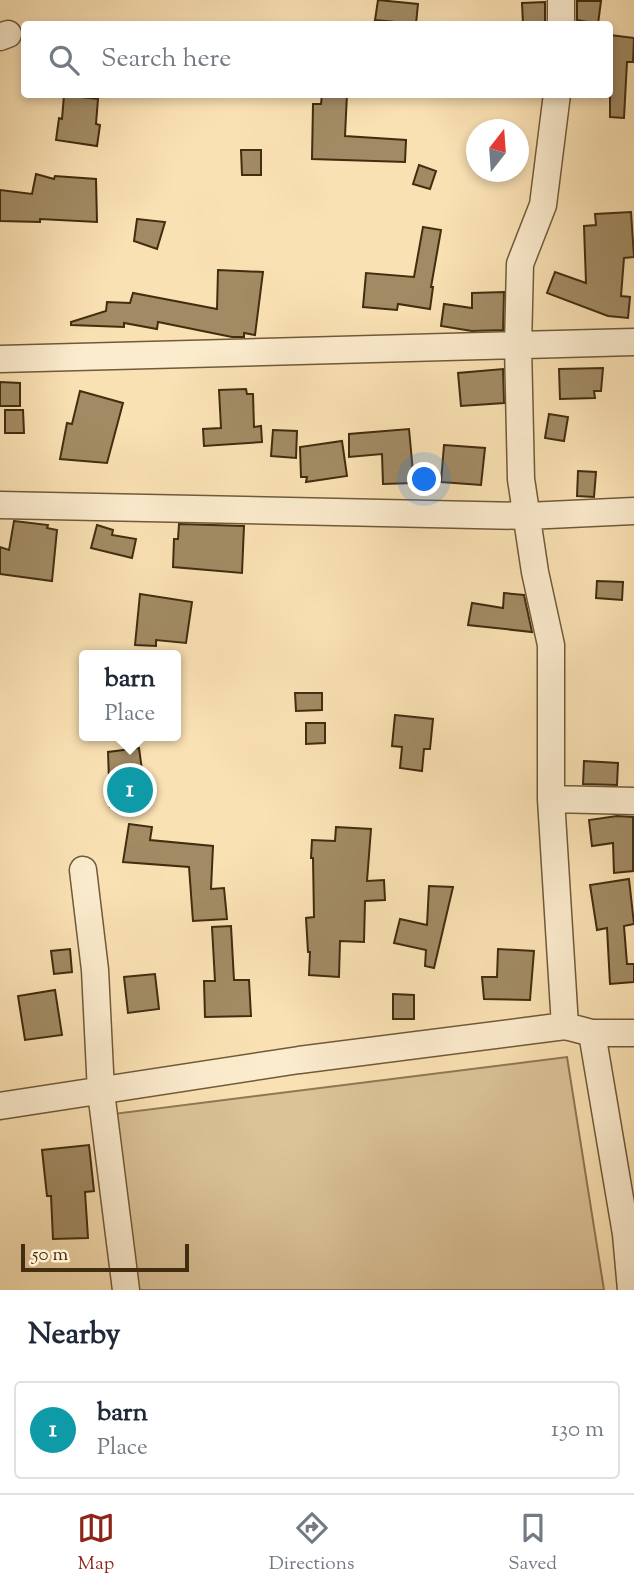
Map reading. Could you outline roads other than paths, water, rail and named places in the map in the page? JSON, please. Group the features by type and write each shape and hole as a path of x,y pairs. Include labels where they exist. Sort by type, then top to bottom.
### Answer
{"street":[{"path":"561,0 561,21"},
{"path":"557,98 544,205 520,264 518,346 521,479 535,572 551,645 551,799 565,1026"},
{"path":"0,359 634,342"},
{"path":"0,506 527,516 634,511"},
{"path":"551,799 634,801"},
{"path":"83,870 95,970 101,1092 126,1290"},
{"path":"0,1106 299,1060 565,1026 592,1033 634,1033"},
{"path":"592,1033 630,1234 631,1290"}],"place":[{"name":"barn","path":"130,790"}]}
